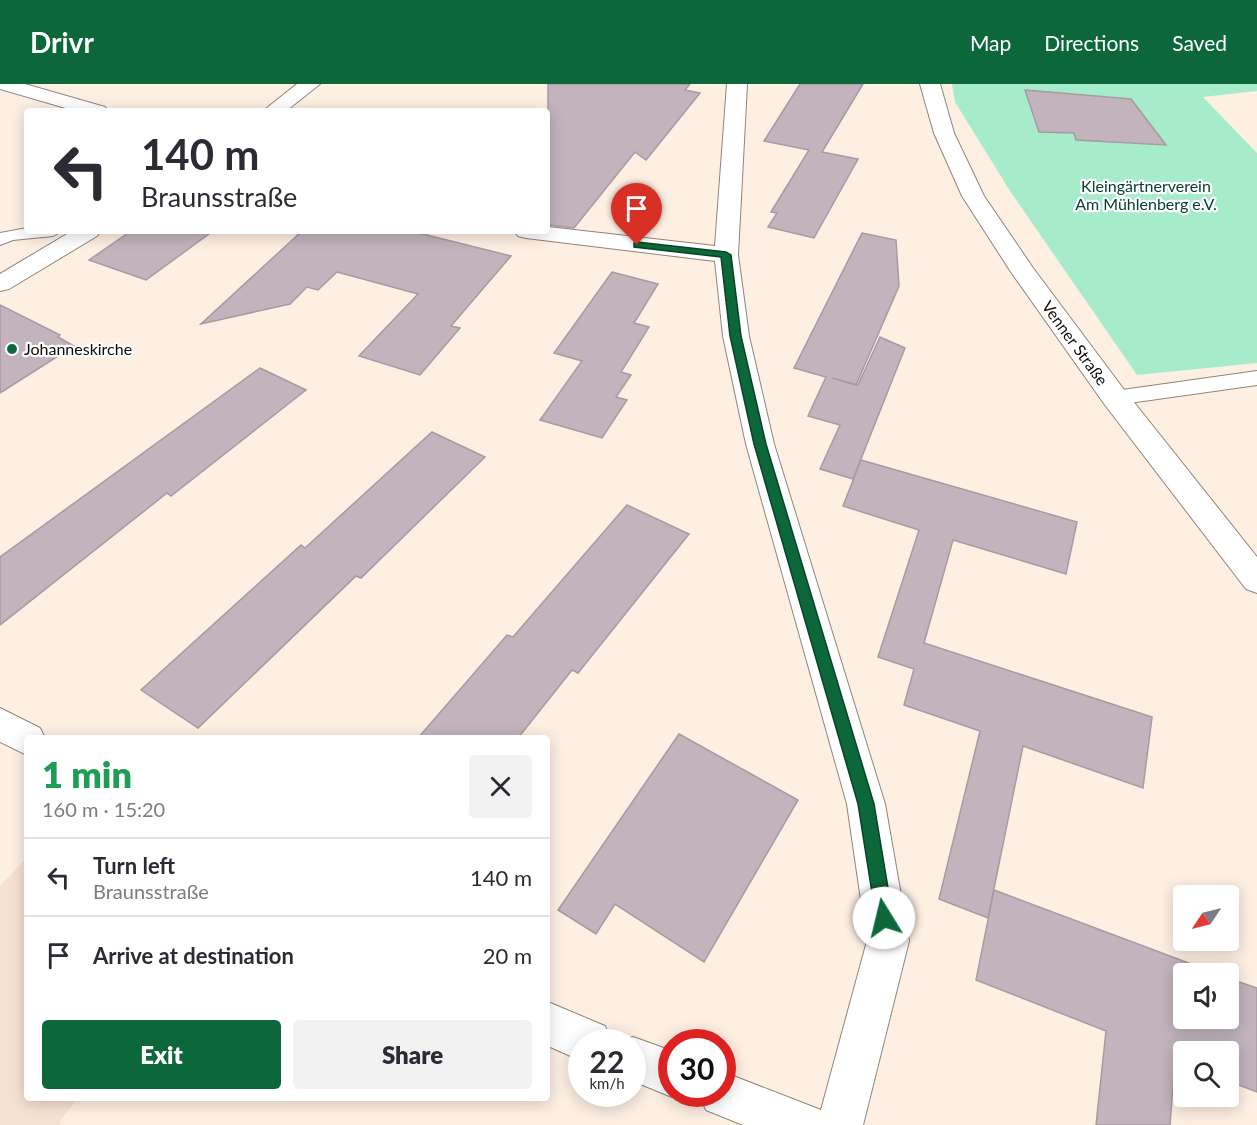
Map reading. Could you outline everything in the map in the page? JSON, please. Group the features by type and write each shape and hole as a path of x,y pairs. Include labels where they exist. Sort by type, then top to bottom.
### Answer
{"street":[{"path":"3,84 87,108"},
{"path":"277,108 310,84"},
{"path":"737,84 726,255 736,336 760,444 866,804 888,941 840,1125"},
{"name":"Venner Straße","path":"930,84 944,133 973,196 1023,272 1114,398 1257,580"},
{"path":"0,284 84,234"},
{"path":"550,234 726,255"},
{"path":"0,724 24,737"},
{"path":"550,1025 568,1033"},
{"path":"736,1099 804,1125"}],"lane":[{"path":"0,240 9,235 24,234"},
{"path":"1114,398 1257,378"}],"shaded area":[{"path":"24,860 24,1101 76,1101 59,1122 63,1125 0,1125 0,886"}],"green space":[{"name":"Kleingärtnerverein Am Mühlenberg e.V.","path":"952,84 1257,84 1257,91 1203,97 1257,153 1257,363 1137,375 1010,191 955,102"}],"building":[{"path":"548,84 690,84 685,90 700,93 646,160 635,152 574,228 550,225 550,108 548,108"},
{"path":"800,84 863,84 822,152 858,159 814,238 768,227 777,213 771,212 809,150 764,141"},
{"path":"1025,90 1131,99 1166,145 1076,140 1074,133 1039,132"},
{"path":"862,233 896,240 899,286 856,385 880,337 905,348 853,479 820,469 840,425 808,416 826,377 794,368"},
{"path":"127,234 209,234 146,280 89,260"},
{"path":"299,234 423,234 511,256 451,326 460,328 420,375 359,356 418,294 337,272 318,290 307,287 290,304 201,324"},
{"path":"612,272 658,284 634,323 649,327 621,372 631,375 616,397 627,400 602,438 540,420 582,361 554,353"},
{"path":"0,305 60,335 58,337 74,346 0,393"},
{"path":"260,368 306,390 171,496 167,493 0,625 0,557"},
{"path":"432,432 485,457 361,578 356,576 198,728 141,690 301,545 305,548"},
{"path":"861,460 1077,522 1066,574 953,540 924,643 1152,717 1143,788 1023,746 988,918 939,899 980,731 904,705 914,669 878,657 919,530 843,506"},
{"path":"627,505 689,534 578,673 572,670 520,735 421,735 507,635 513,637"},
{"path":"679,734 798,800 704,962 615,904 596,934 558,910"},
{"path":"994,890 1189,963 1173,963 1173,1029 1239,1029 1239,982 1257,988 1257,1092 1239,1085 1239,1041 1173,1041 1170,1125 1096,1125 1106,1031 976,980"}],"place":[{"name":"Johanneskirche","path":"12,349"}],"route":[{"path":"637,245 726,255 736,336 760,444 866,804 884,918"}]}
